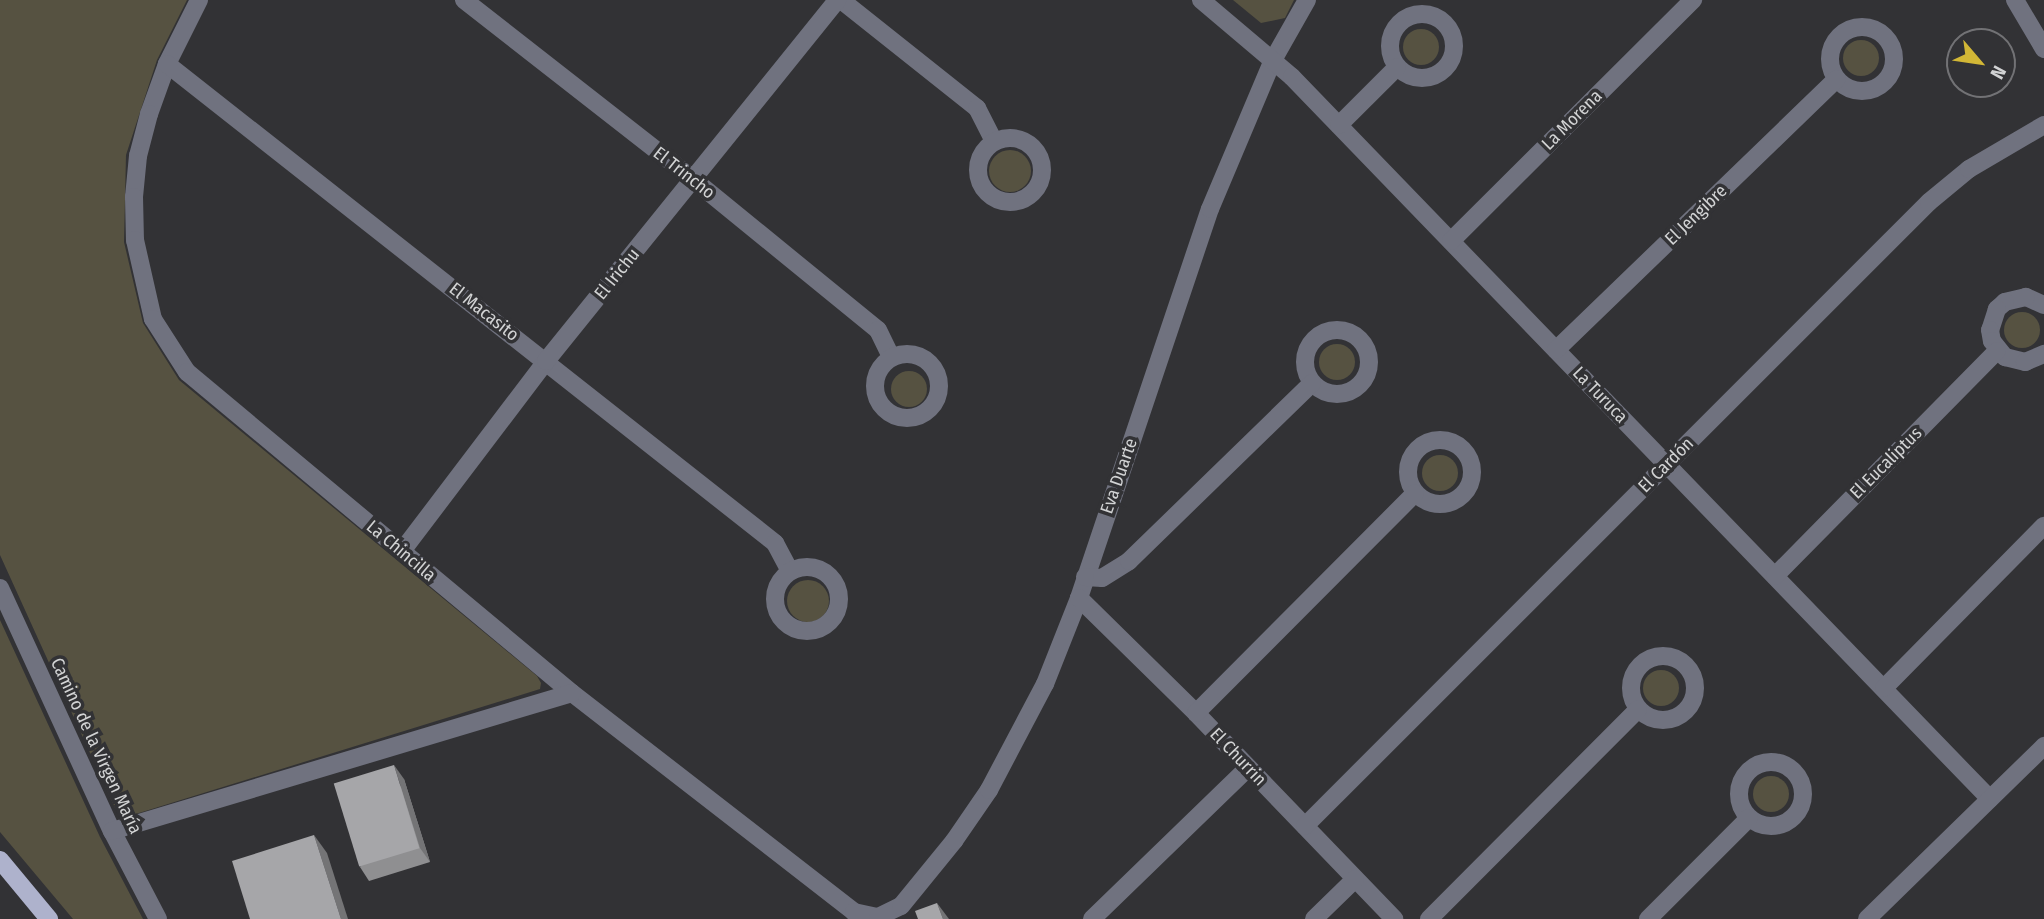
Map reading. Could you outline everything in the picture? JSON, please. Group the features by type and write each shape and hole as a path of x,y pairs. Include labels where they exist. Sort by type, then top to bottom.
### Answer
{"main road":[{"path":"0,860 49,919"}],"street":[{"name":"La Chincilla","path":"199,0 167,64 138,156 134,197 135,240 153,319 187,372 572,693 854,912 878,917"},
{"name":"El Trincho","path":"464,0 694,180 878,330 891,357"},
{"name":"El Irichu","path":"402,551 545,360 839,0"},
{"path":"839,0 977,108 993,141"},
{"name":"La Turuca","path":"1201,0 1273,60 1339,125 1990,799"},
{"name":"Eva Duarte","path":"878,917 901,906 954,841 989,790 1045,684 1079,598 1210,209 1273,60 1307,0"},
{"name":"La Morena","path":"1451,241 1693,0"},
{"path":"2015,0 2043,44"},
{"name":"El Macasito","path":"167,64 775,543 790,571"},
{"path":"1339,125 1397,67"},
{"name":"El Jengibre","path":"1556,349 1836,79"},
{"name":"El Cardón","path":"1304,826 1939,193 1969,169 2044,125"},
{"path":"2044,305 2026,297 2015,298 1997,309 1990,330 1997,351 2005,358 2025,362 2044,354"},
{"name":"El Eucaliptus","path":"1775,576 1997,351"},
{"path":"1085,577 1102,578 1129,561 1312,383"},
{"path":"1196,713 1415,493"},
{"path":"1884,688 2044,526"},
{"name":"Camino de la Virgen María","path":"0,588 111,831 158,919"},
{"name":"El Churrin","path":"1079,598 1196,713 1394,919"},
{"path":"111,831 572,693"},
{"path":"1429,919 1637,709"},
{"path":"1867,919 2044,746"},
{"path":"1092,919 1248,768"},
{"path":"1648,919 1749,818"},
{"path":"1314,919 1355,879"}],"shaded area":[{"path":"0,0 187,0 157,60 126,155 124,242 143,323 179,380 537,676 541,683 540,689 126,817 115,808 0,555"},
{"path":"1233,0 1294,0 1285,18 1261,23"},
{"path":"1421,29 1434,34 1439,47 1434,60 1421,65 1408,60 1403,47 1408,34"},
{"path":"1861,40 1874,45 1879,58 1874,71 1861,76 1848,71 1843,58 1848,45"},
{"path":"1010,150 1025,156 1031,171 1025,186 1010,192 995,186 989,171 995,156"},
{"path":"2022,312 2035,317 2040,330 2035,343 2022,348 2009,343 2004,330 2009,317"},
{"path":"1337,344 1350,349 1355,362 1350,375 1337,380 1324,375 1319,362 1324,349"},
{"path":"909,371 922,376 927,389 922,402 909,407 896,402 891,389 896,376"},
{"path":"1440,455 1453,460 1458,473 1453,486 1440,491 1427,486 1422,473 1427,460"},
{"path":"808,580 823,586 829,601 823,616 808,622 793,616 787,601 793,586"},
{"path":"0,620 100,837 143,919 73,919 0,832"},
{"path":"1661,670 1674,675 1679,688 1674,701 1661,706 1648,701 1643,688 1648,675"},
{"path":"1771,776 1784,781 1789,794 1784,807 1771,812 1758,807 1753,794 1758,781"}],"building":[{"path":"394,765 419,848 359,867 334,783"},
{"path":"314,835 341,919 250,919 232,861"},
{"path":"937,903 943,919 918,919 915,911"}]}
